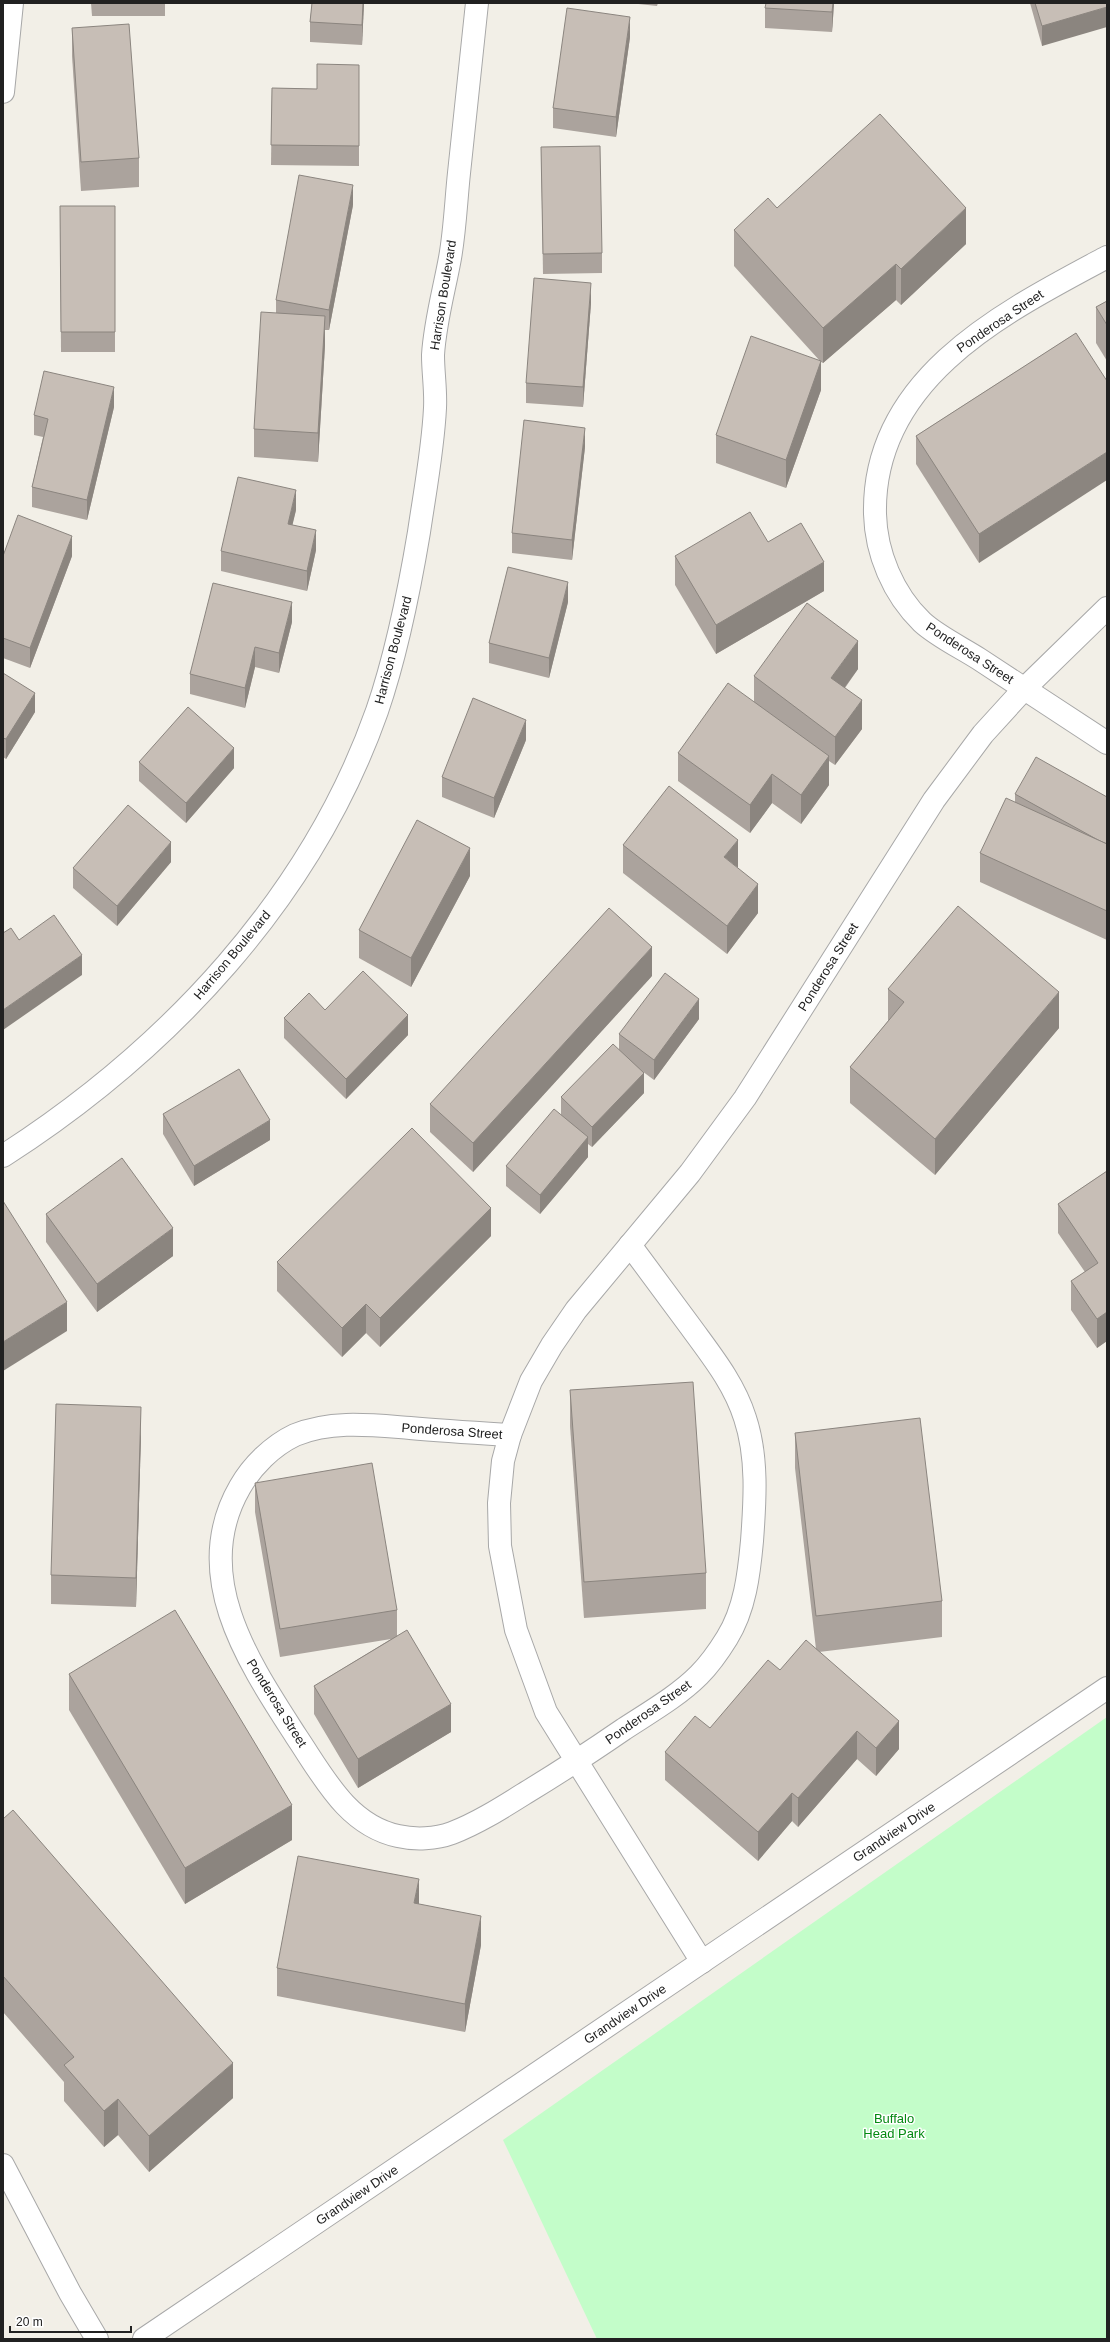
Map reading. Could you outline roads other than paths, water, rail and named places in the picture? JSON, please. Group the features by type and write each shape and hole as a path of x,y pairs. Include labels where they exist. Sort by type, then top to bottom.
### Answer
{"street":[{"path":"3,92 12,3"},
{"name":"Harrison Boulevard","path":"3,1156 47,1127 138,1056 196,999 256,930 311,850 336,805 359,757 377,709 406,610 422,509 435,407 433,355 439,306 450,258 477,3"},
{"name":"Ponderosa Street","path":"1107,257 1029,299 972,337 946,359 923,384 904,410 889,438 879,467 875,498 875,529 882,559 896,588 923,622 1107,743"},
{"name":"Ponderosa Street","path":"702,1962 546,1712 516,1630 506,1588 500,1546 498,1503 503,1461 510,1435 531,1381 552,1344 576,1310 690,1173 745,1098 934,800 983,734 1024,688 1107,608"},
{"name":"Ponderosa Street","path":"510,1435 350,1424 322,1427 293,1436 269,1452 248,1473 233,1499 223,1529 220,1560 223,1590 231,1619 255,1672 334,1794 352,1813 374,1827 398,1836 424,1838 449,1834 499,1809 576,1762 676,1695 699,1676 717,1654 732,1630 743,1602 749,1573 755,1511 752,1448 745,1418 734,1390 719,1364 630,1245"},
{"name":"Grandview Drive","path":"144,2339 1107,1688"},
{"path":"3,2165 70,2293 97,2339"}],"park label":[{"name":"Buffalo Head Park","path":"894,2126"}]}
